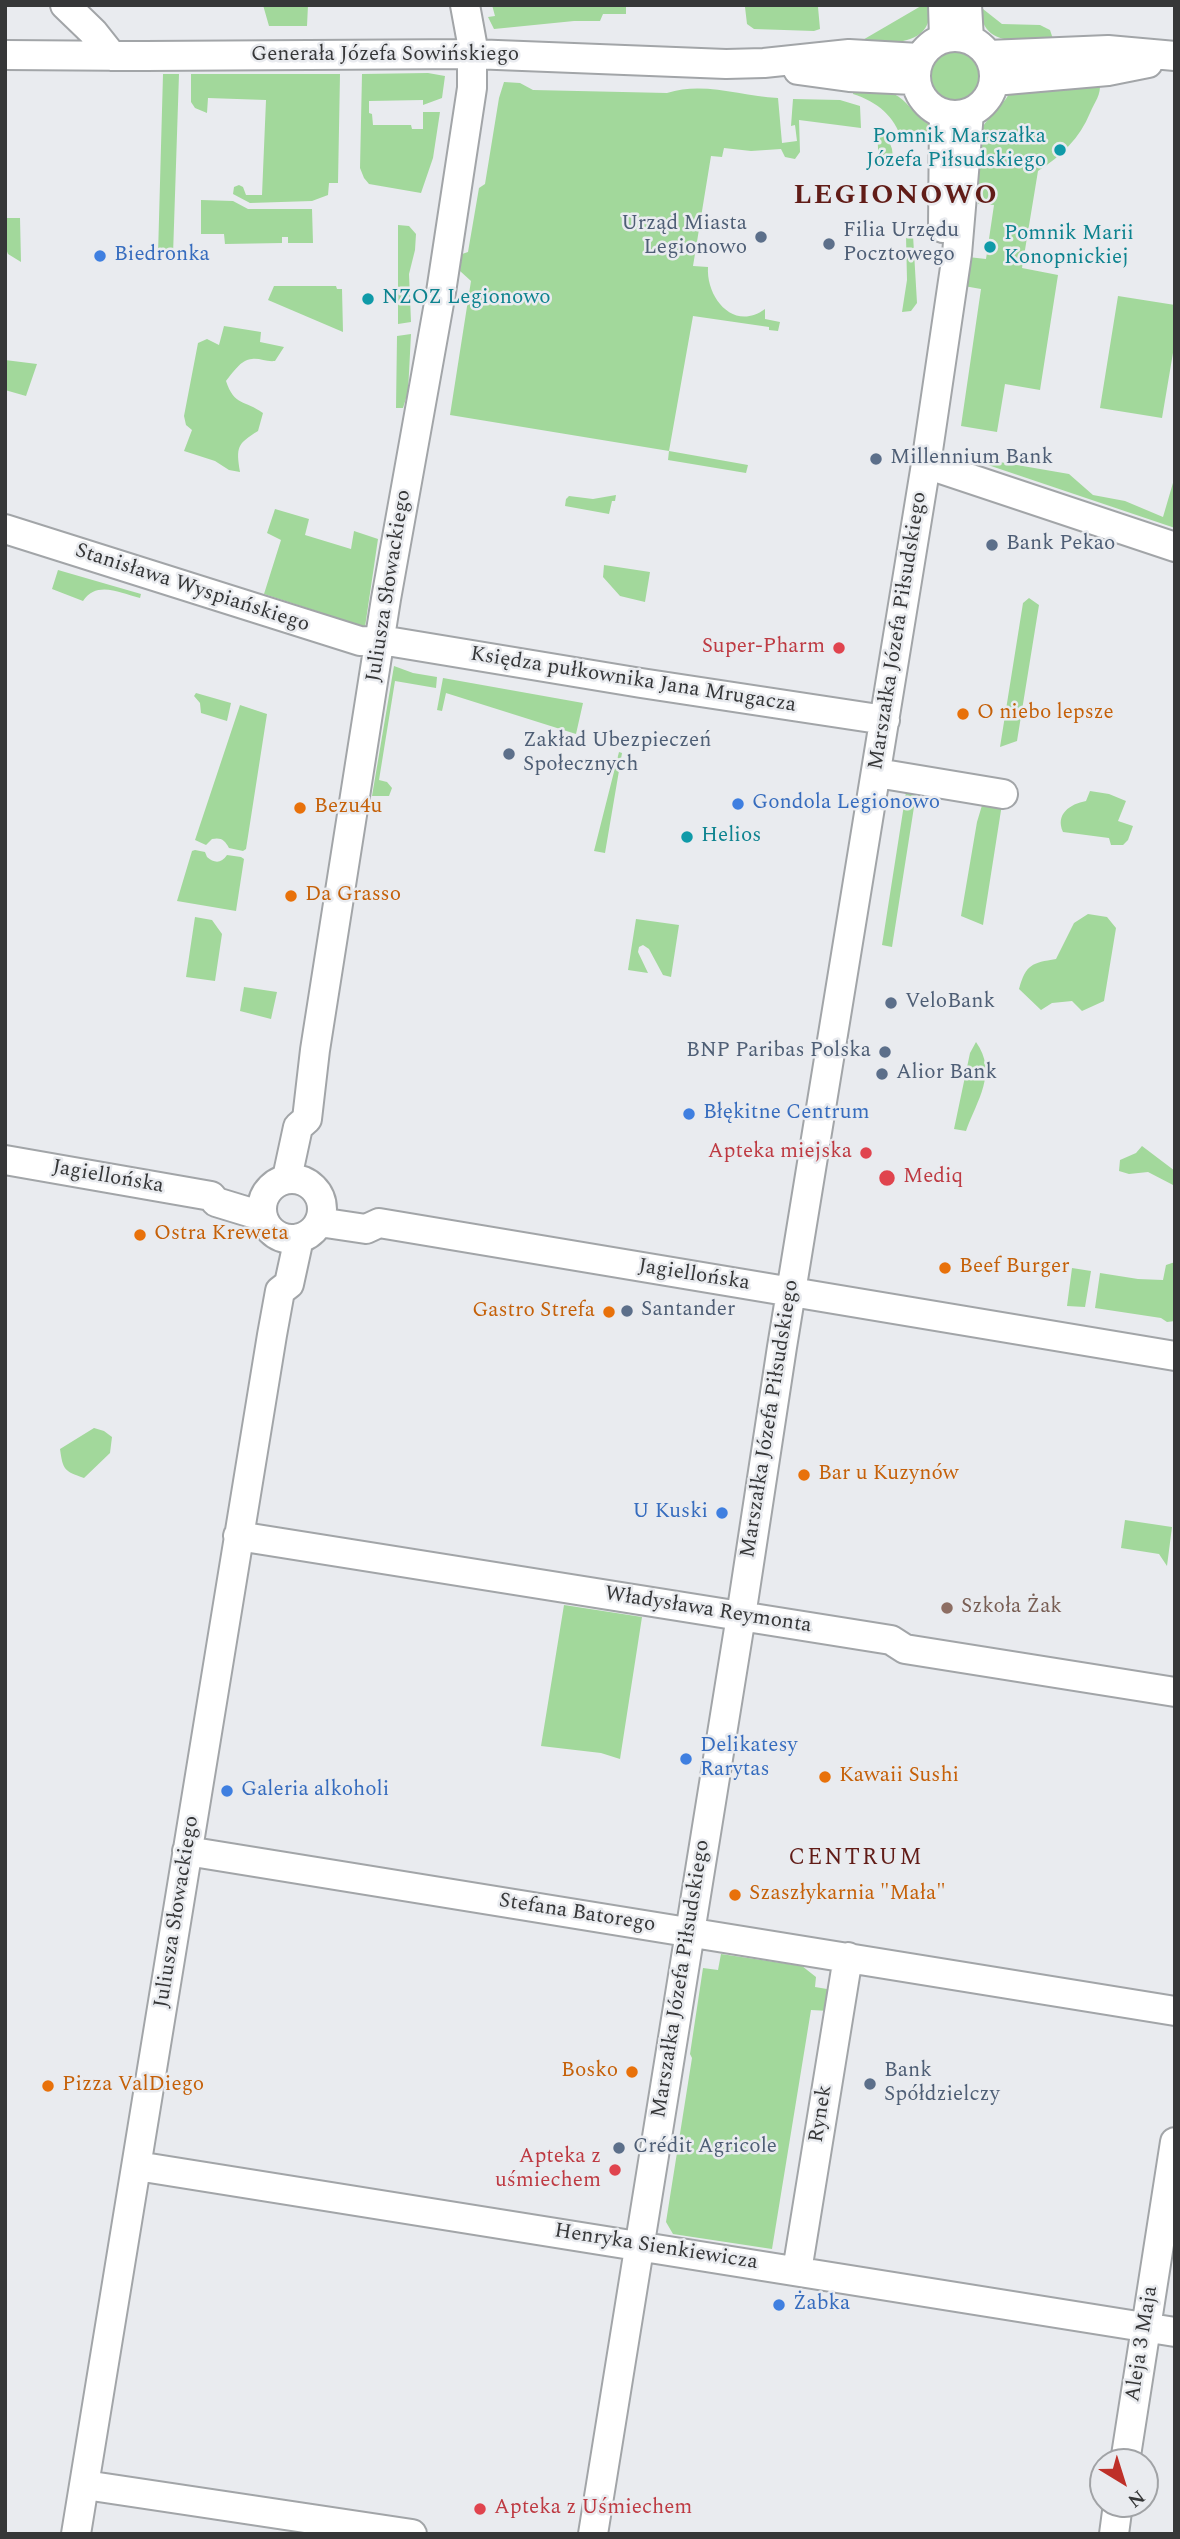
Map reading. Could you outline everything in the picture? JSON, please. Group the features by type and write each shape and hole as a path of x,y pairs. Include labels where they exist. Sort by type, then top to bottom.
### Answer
{"street":[{"path":"65,5 93,32 112,56"},
{"name":"Juliusza Słowackiego","path":"76,2534 280,1291 289,1284 298,1127 307,1119 315,1050 380,641 441,292 472,88 472,54 465,5"},
{"path":"943,5 974,53"},
{"path":"967,5 974,53 988,97 979,107 956,114 928,105 922,98 917,69 929,46 974,53 1108,50 1175,57"},
{"name":"Generała Józefa Sowińskiego","path":"5,55 472,54 726,64 764,63 849,77 917,69"},
{"name":"Marszałka Józefa Piłsudskiego","path":"593,2534 926,464 957,254 956,114"},
{"path":"926,464 1175,547"},
{"name":"Stanisława Wyspiańskiego","path":"5,529 349,639 380,641"},
{"name":"Księdza pułkownika Jana Mrugacza","path":"380,641 885,720"},
{"path":"877,773 1003,794"},
{"name":"Jagiellońska","path":"5,1160 211,1196 216,1202 292,1209 366,1229 379,1223 1175,1356"},
{"name":"Władysława Reymonta","path":"239,1536 891,1640 905,1649 1175,1692"},
{"name":"Stefana Batorego","path":"187,1851 1175,2011"},
{"name":"Rynek","path":"797,2271 848,1957"},
{"name":"Aleja 3 Maja","path":"1127,2448 1175,2142"},
{"name":"Henryka Sienkiewicza","path":"137,2166 1175,2332"},
{"path":"85,2485 412,2534"}],"green space":[{"path":"263,5 308,5 307,26 269,26"},
{"path":"492,5 626,5 626,14 603,14 600,21 494,29 488,17 495,16"},
{"path":"930,5 925,29 917,36 896,42 861,41 921,6"},
{"path":"745,7 818,7 820,29 754,29 747,24"},
{"path":"983,9 1002,24 1040,25 1050,30 1053,39 1018,41 997,37 983,22"},
{"path":"955,51 973,58 980,76 973,94 955,101 937,94 930,76 937,58"},
{"path":"428,73 445,76 442,98 423,105 423,100 369,101 373,125 411,125 412,129 423,129 423,112 440,112 433,158 421,193 369,184 360,168 362,74"},
{"path":"163,74 179,74 173,255 158,255"},
{"path":"191,74 340,74 338,183 329,183 328,195 312,201 250,203 233,194 234,187 239,185 243,187 246,195 262,195 266,100 208,98 207,113 195,108 191,102"},
{"path":"504,82 520,83 533,90 667,93 694,88 778,98 782,143 797,141 795,125 791,126 793,99 840,100 860,106 861,128 799,120 800,152 795,159 785,157 781,149 751,151 724,148 722,157 711,156 693,266 708,267 712,290 717,300 733,314 754,315 765,309 765,319 780,322 778,331 769,330 769,327 693,316 669,451 450,415 471,281 460,271 462,254 468,252 479,188 485,184"},
{"path":"1100,82 1100,91 1081,130 1062,153 1038,171 1022,268 1058,275 1040,390 1005,384 997,432 961,426 981,289 964,286 968,257 986,259 994,205 978,204 978,153 982,128 1009,94"},
{"path":"854,89 885,91 898,96 928,124 932,143 902,140 890,117 870,101 853,94"},
{"path":"877,129 885,130 892,149 894,167 879,167"},
{"path":"201,200 233,201 248,209 312,209 313,243 288,243 288,237 282,237 282,243 225,244 224,234 201,234"},
{"path":"5,218 20,218 21,262 8,254 5,246"},
{"path":"398,225 409,226 416,234 409,274 411,322 398,324"},
{"path":"913,235 917,303 911,311 902,312 907,280 906,236"},
{"path":"274,286 336,286 337,289 342,289 343,332 268,300"},
{"path":"1118,296 1175,305 1175,341 1162,418 1100,408"},
{"path":"224,326 261,332 260,342 284,347 275,361 244,361 226,381 236,399 263,413 258,431 242,443 238,451 240,472 184,451 192,430 186,425 184,416 198,343 207,339 219,345"},
{"path":"411,334 408,392 403,408 396,408 397,336"},
{"path":"5,360 37,364 26,396 5,390"},
{"path":"669,451 748,465 746,473 668,460"},
{"path":"988,460 1069,474 1093,495 1125,501 1163,517 1175,476 1175,528 985,464"},
{"path":"616,495 609,514 565,506 569,496 593,499"},
{"path":"275,509 309,519 305,535 351,549 354,531 378,539 365,627 264,594 281,540 267,533"},
{"path":"604,565 650,572 645,602 620,596 603,577"},
{"path":"58,570 141,594 140,598 117,591 102,590 95,591 83,601 52,589"},
{"path":"1029,598 1039,605 1017,741 1000,747 1023,603"},
{"path":"394,666 437,677 436,688 395,681 379,780 387,782 392,788 389,796 372,796"},
{"path":"443,678 583,703 576,734 446,693 442,711 437,710"},
{"path":"196,693 231,703 227,721 201,713 200,703 194,696"},
{"path":"240,705 267,714 246,849 243,851 229,848 220,839 212,839 206,845 195,840"},
{"path":"619,752 622,753 605,853 594,851"},
{"path":"917,788 892,947 882,945 906,792"},
{"path":"1090,791 1109,794 1126,801 1118,821 1133,826 1123,845 1111,845 1109,838 1063,832 1061,820 1065,811 1086,801"},
{"path":"983,802 1002,804 983,925 961,916 977,822"},
{"path":"192,851 205,852 207,857 215,861 222,860 227,855 244,859 236,911 177,901"},
{"path":"1088,914 1107,917 1116,928 1104,1001 1082,1011 1072,1001 1052,1003 1041,1010 1019,989 1024,974 1031,966 1056,959 1074,923"},
{"path":"195,917 212,920 222,934 215,981 186,977"},
{"path":"636,919 679,925 671,977 663,975 649,949 643,945 638,952 648,973 628,970"},
{"path":"244,987 277,992 271,1019 240,1011"},
{"path":"976,1042 985,1065 983,1086 966,1131 954,1129 970,1053"},
{"path":"1142,1146 1175,1171 1175,1186 1148,1172 1129,1174 1119,1171 1120,1160 1136,1153"},
{"path":"1175,1262 1175,1321 1167,1322 1161,1318 1095,1308 1100,1273 1163,1280 1166,1265"},
{"path":"1072,1268 1091,1271 1085,1307 1067,1306"},
{"path":"94,1428 112,1437 110,1453 84,1478 66,1469 60,1449"},
{"path":"1125,1520 1172,1527 1167,1566 1159,1554 1121,1548"},
{"path":"564,1605 642,1617 620,1759 601,1753 541,1746"},
{"path":"721,1954 802,1966 816,1977 815,1987 833,1990 829,2011 811,2010 772,2249 673,2234 666,2222 703,1968 718,1970"}],"place":[{"name":"Pomnik Marszałka Józefa Piłsudskiego","path":"1060,150"},
{"name":"Urząd Miasta Legionowo","path":"761,237"},
{"name":"Filia Urzędu Pocztowego","path":"829,244"},
{"name":"Pomnik Marii Konopnickiej","path":"990,247"},
{"name":"Biedronka","path":"100,256"},
{"name":"NZOZ Legionowo","path":"368,299"},
{"name":"Millennium Bank","path":"876,459"},
{"name":"Bank Pekao","path":"992,545"},
{"name":"Super-Pharm","path":"839,648"},
{"name":"O niebo lepsze","path":"963,714"},
{"name":"Zakład Ubezpieczeń Społecznych","path":"509,754"},
{"name":"Gondola Legionowo","path":"738,804"},
{"name":"Bezu4u","path":"300,808"},
{"name":"Helios","path":"687,837"},
{"name":"Da Grasso","path":"291,896"},
{"name":"VeloBank","path":"891,1003"},
{"name":"BNP Paribas Polska","path":"885,1052"},
{"name":"Alior Bank","path":"882,1074"},
{"name":"Błękitne Centrum","path":"689,1114"},
{"name":"Apteka miejska","path":"866,1153"},
{"name":"Mediq","path":"887,1178"},
{"name":"Ostra Kreweta","path":"140,1235"},
{"name":"Beef Burger","path":"945,1268"},
{"name":"Santander","path":"627,1311"},
{"name":"Gastro Strefa","path":"609,1312"},
{"name":"Bar u Kuzynów","path":"804,1475"},
{"name":"U Kuski","path":"722,1513"},
{"name":"Szkoła Żak","path":"947,1608"},
{"name":"Delikatesy Rarytas","path":"686,1759"},
{"name":"Kawaii Sushi","path":"825,1777"},
{"name":"Galeria alkoholi","path":"227,1791"},
{"name":"Szaszłykarnia \"Mała\"","path":"735,1895"},
{"name":"Bosko","path":"632,2072"},
{"name":"Bank Spółdzielczy","path":"870,2084"},
{"name":"Pizza ValDiego","path":"48,2086"},
{"name":"Crédit Agricole","path":"619,2148"},
{"name":"Apteka z uśmiechem","path":"615,2170"},
{"name":"Żabka","path":"779,2305"},
{"name":"Apteka z Uśmiechem","path":"480,2509"}],"district":[{"name":"LEGIONOWO","path":"896,198"},
{"name":"CENTRUM","path":"856,1859"}]}
